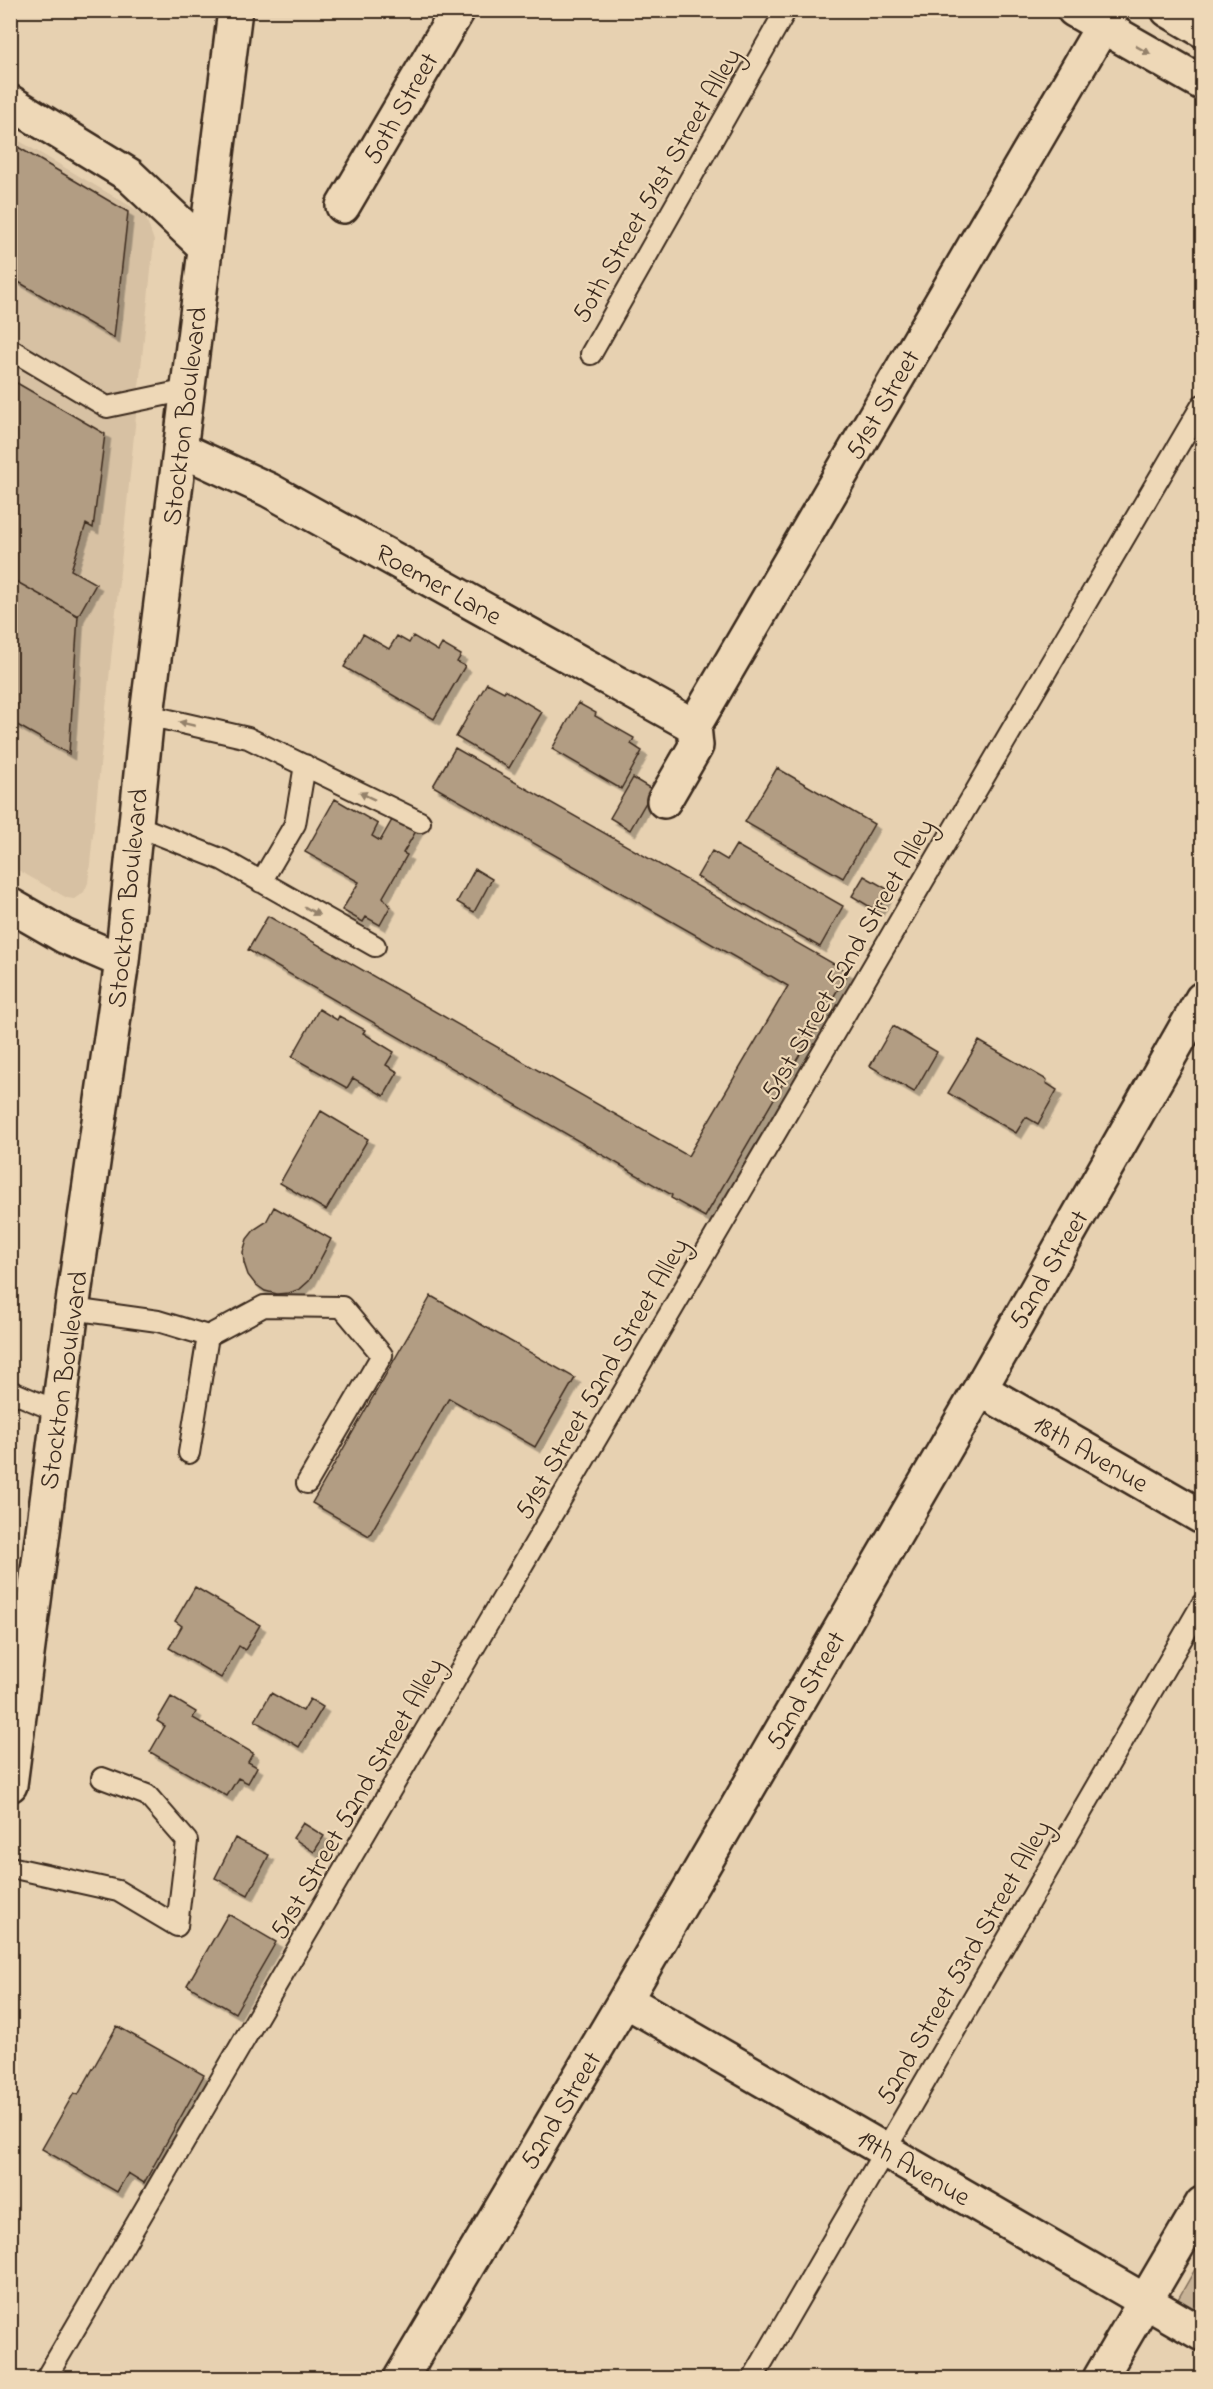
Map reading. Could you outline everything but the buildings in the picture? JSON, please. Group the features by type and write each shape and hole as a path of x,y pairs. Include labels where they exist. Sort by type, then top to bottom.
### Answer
{"street":[{"name":"Stockton Boulevard","path":"10,1785 72,1308 122,961 147,715 235,10"},
{"name":"50th Street","path":"343,206 458,10"},
{"path":"1074,10 1107,19 1203,84"},
{"path":"1168,10 1203,30"},
{"name":"51st Street","path":"664,801 696,746 694,726 1107,19"},
{"path":"10,102 129,175 204,246"},
{"name":"Roemer Lane","path":"180,449 269,490 694,726"},
{"path":"10,905 64,936 122,961"},
{"name":"52nd Street","path":"401,2379 625,2000 980,1389 1203,999"},
{"name":"18th Avenue","path":"980,1389 1203,1517"},
{"name":"19th Avenue","path":"625,2000 1203,2334"},
{"path":"1100,2379 1203,2204"}],"lane":[{"name":"50th Street 51st Street Alley","path":"591,354 786,10"},
{"path":"10,349 107,407 188,390"},
{"name":"51st Street 52nd Street Alley","path":"46,2379 1203,405"},
{"path":"147,715 248,738 420,822"},
{"path":"261,882 295,824 305,765"},
{"path":"135,825 223,860 375,946"},
{"path":"72,1308 158,1321 208,1336 264,1305 342,1306 382,1355 307,1483"},
{"path":"189,1453 208,1336"},
{"path":"10,1391 59,1412"},
{"name":"52nd Street 53rd Street Alley","path":"753,2379 1203,1604"},
{"path":"10,1867 117,1891 177,1926 188,1841 147,1795 102,1778"}],"shaded area":[{"path":"11,136 137,210 146,218 154,241 88,883 84,892 74,899 67,898 11,866"},
{"path":"1202,2257 1202,2315 1177,2301"}]}
